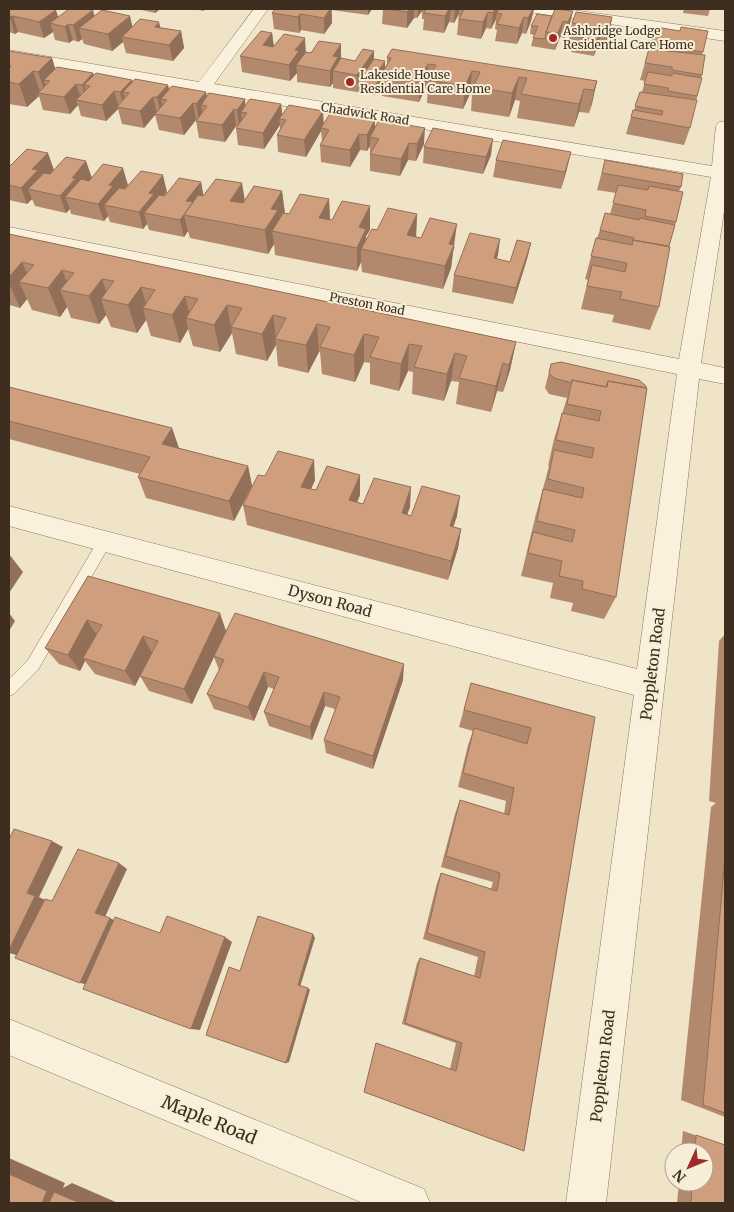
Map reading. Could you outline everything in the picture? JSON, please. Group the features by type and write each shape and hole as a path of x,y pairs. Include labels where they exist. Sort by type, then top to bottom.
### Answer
{"street":[{"path":"203,88 261,9"},
{"path":"535,9 725,36"},
{"name":"Chadwick Road","path":"9,55 721,173"},
{"name":"Poppleton Road","path":"586,1203 689,368 721,173 725,126"},
{"name":"Preston Road","path":"9,233 725,376"},
{"name":"Dyson Road","path":"9,516 650,686"},
{"name":"Maple Road","path":"9,1038 410,1203"}],"lane":[{"path":"9,689 33,665 105,541"}],"building":[{"path":"9,9 56,10 39,22 13,16 9,17"},
{"path":"69,9 93,10 73,25 68,24 65,27 50,23"},
{"path":"275,9 330,9 324,18 300,14 298,17 272,13"},
{"path":"388,9 410,9 407,12"},
{"path":"426,9 449,9 445,16 424,13"},
{"path":"464,9 495,9 493,13 488,12 483,22 459,19"},
{"path":"499,9 533,9 528,18 524,17 519,28 497,24 502,14 497,13"},
{"path":"555,9 573,11 568,22 563,21 558,33 546,32"},
{"path":"102,10 130,16 108,34 79,28"},
{"path":"576,12 612,17 609,29 602,28 597,40 575,36 579,24 572,23"},
{"path":"537,14 552,16 545,39 533,38 538,26 531,26"},
{"path":"140,19 159,22 155,27 181,31 169,45 122,37"},
{"path":"656,27 680,31 681,27 708,31 703,52 676,48 677,45 652,41"},
{"path":"261,31 272,33 263,45 273,47 284,34 305,38 295,50 299,51 289,65 240,56"},
{"path":"319,41 341,44 333,56 338,57 330,71 296,65 306,52 311,53"},
{"path":"363,49 374,51 357,75 333,71 341,58 355,61"},
{"path":"392,49 597,81 594,90 584,89 579,104 521,94 527,78 519,77 512,93 473,87 480,72 472,71 465,86 428,80 436,65 428,64 420,79 382,73 391,58 387,57"},
{"path":"649,49 705,55 702,75 672,70 672,67 645,63"},
{"path":"9,51 52,58 38,72 33,71 19,84 9,82 9,69 11,66 9,66"},
{"path":"374,59 385,61 378,72 384,72 375,86 357,83"},
{"path":"57,67 93,73 82,85 76,84 64,97 38,93 50,81 44,80"},
{"path":"648,72 672,76 672,73 702,78 697,96 668,91 668,88 644,84"},
{"path":"96,73 132,80 120,92 114,91 102,105 76,100 90,86 84,85"},
{"path":"135,79 168,85 140,111 117,107 129,93 123,92"},
{"path":"172,86 206,92 180,118 155,114 167,100 161,99"},
{"path":"640,92 697,100 690,128 631,117 633,110 662,115 663,111 635,106"},
{"path":"209,93 245,99 237,110 234,109 222,125 196,121 207,106 201,105"},
{"path":"250,99 281,104 263,133 236,128 247,113 241,112"},
{"path":"289,105 323,111 304,140 277,135 286,120 279,119"},
{"path":"331,112 375,120 367,135 359,134 350,150 320,145 329,130 321,128"},
{"path":"379,120 425,128 417,144 409,143 401,159 370,154 379,139 370,137"},
{"path":"433,128 493,139 486,157 424,147"},
{"path":"503,140 571,152 565,172 496,160"},
{"path":"27,149 48,153 32,169 38,170 21,188 9,185 9,165"},
{"path":"66,157 86,161 72,178 76,178 60,196 28,189 44,173 50,174"},
{"path":"605,160 683,174 681,187 602,173"},
{"path":"103,164 123,168 109,185 113,186 98,204 65,197 81,179 89,181"},
{"path":"141,171 163,175 149,193 154,194 139,212 104,205 119,188 125,189"},
{"path":"179,178 201,182 186,201 193,202 180,220 144,213 159,195 165,196"},
{"path":"216,179 242,183 230,201 243,203 254,186 282,191 271,209 278,210 265,230 184,215 198,195 203,196"},
{"path":"618,185 648,190 649,186 683,192 676,222 645,216 646,210 613,203"},
{"path":"300,194 329,199 319,218 332,220 342,201 370,206 359,227 366,229 357,248 272,231 283,213 289,214"},
{"path":"388,208 417,214 407,235 421,238 430,218 457,224 449,244 454,245 445,266 361,249 372,229 377,230"},
{"path":"605,213 675,225 669,246 633,240 634,238 600,230"},
{"path":"470,233 500,239 494,258 510,262 517,240 531,243 516,288 454,275"},
{"path":"9,234 516,342 509,365 503,363 496,386 459,378 467,356 455,353 447,374 414,367 422,346 409,344 401,364 370,357 379,337 364,334 354,355 320,347 330,327 317,324 306,345 275,339 286,318 273,315 262,334 231,327 242,308 227,305 214,325 186,318 198,299 185,296 172,315 143,308 155,290 141,287 128,305 101,299 114,281 102,279 89,296 60,290 74,273 62,270 48,288 19,282 34,265 22,262 9,277"},
{"path":"596,238 632,245 633,240 670,247 659,307 620,299 622,292 587,286 592,265 625,272 627,263 591,256"},
{"path":"561,362 639,380 646,388 608,381 606,387 572,380 572,383 554,378 549,373 551,364"},
{"path":"572,380 607,387 608,381 647,388 616,597 582,589 583,581 559,576 562,561 528,553 533,532 572,542 575,530 537,521 543,489 582,498 584,488 548,479 554,450 592,458 594,448 556,440 562,413 599,421 601,411 567,404"},
{"path":"9,387 172,428 162,444 248,466 229,501 138,477 150,457 9,421"},
{"path":"278,451 314,460 301,487 316,490 327,466 360,475 349,500 363,504 374,478 411,487 402,513 411,516 422,486 460,496 450,526 461,529 451,561 243,505 258,475 265,476"},
{"path":"88,576 220,613 184,689 140,676 158,641 143,636 125,671 83,658 102,625 87,620 68,655 45,648"},
{"path":"235,613 404,664 373,756 324,740 340,697 324,692 310,727 264,712 279,677 264,672 248,707 207,694 224,660 214,656"},
{"path":"471,683 595,717 524,1151 364,1092 376,1043 456,1071 462,1043 405,1023 420,958 480,978 485,952 427,933 441,873 497,891 500,873 446,856 460,800 509,815 514,788 463,773 474,728 527,744 531,728 464,710"},
{"path":"14,829 52,841 27,893 35,896 9,950 9,839"},
{"path":"78,849 119,863 95,913 110,918 80,983 15,958 45,899 52,901"},
{"path":"725,857 725,1113 703,1105"},
{"path":"167,916 225,937 191,1029 83,989 115,917 160,933"},
{"path":"258,916 313,934 298,985 308,988 286,1063 206,1035 229,967 240,971"},
{"path":"696,1135 725,1145 725,1203 691,1203 692,1192 714,1192 714,1142 696,1142"},
{"path":"9,1174 47,1191 42,1203 9,1203"},
{"path":"54,1192 80,1203 49,1203"}],"place":[{"name":"Ashbridge Lodge Residential Care Home","path":"553,38"},
{"name":"Lakeside House Residential Care Home","path":"350,82"}]}
